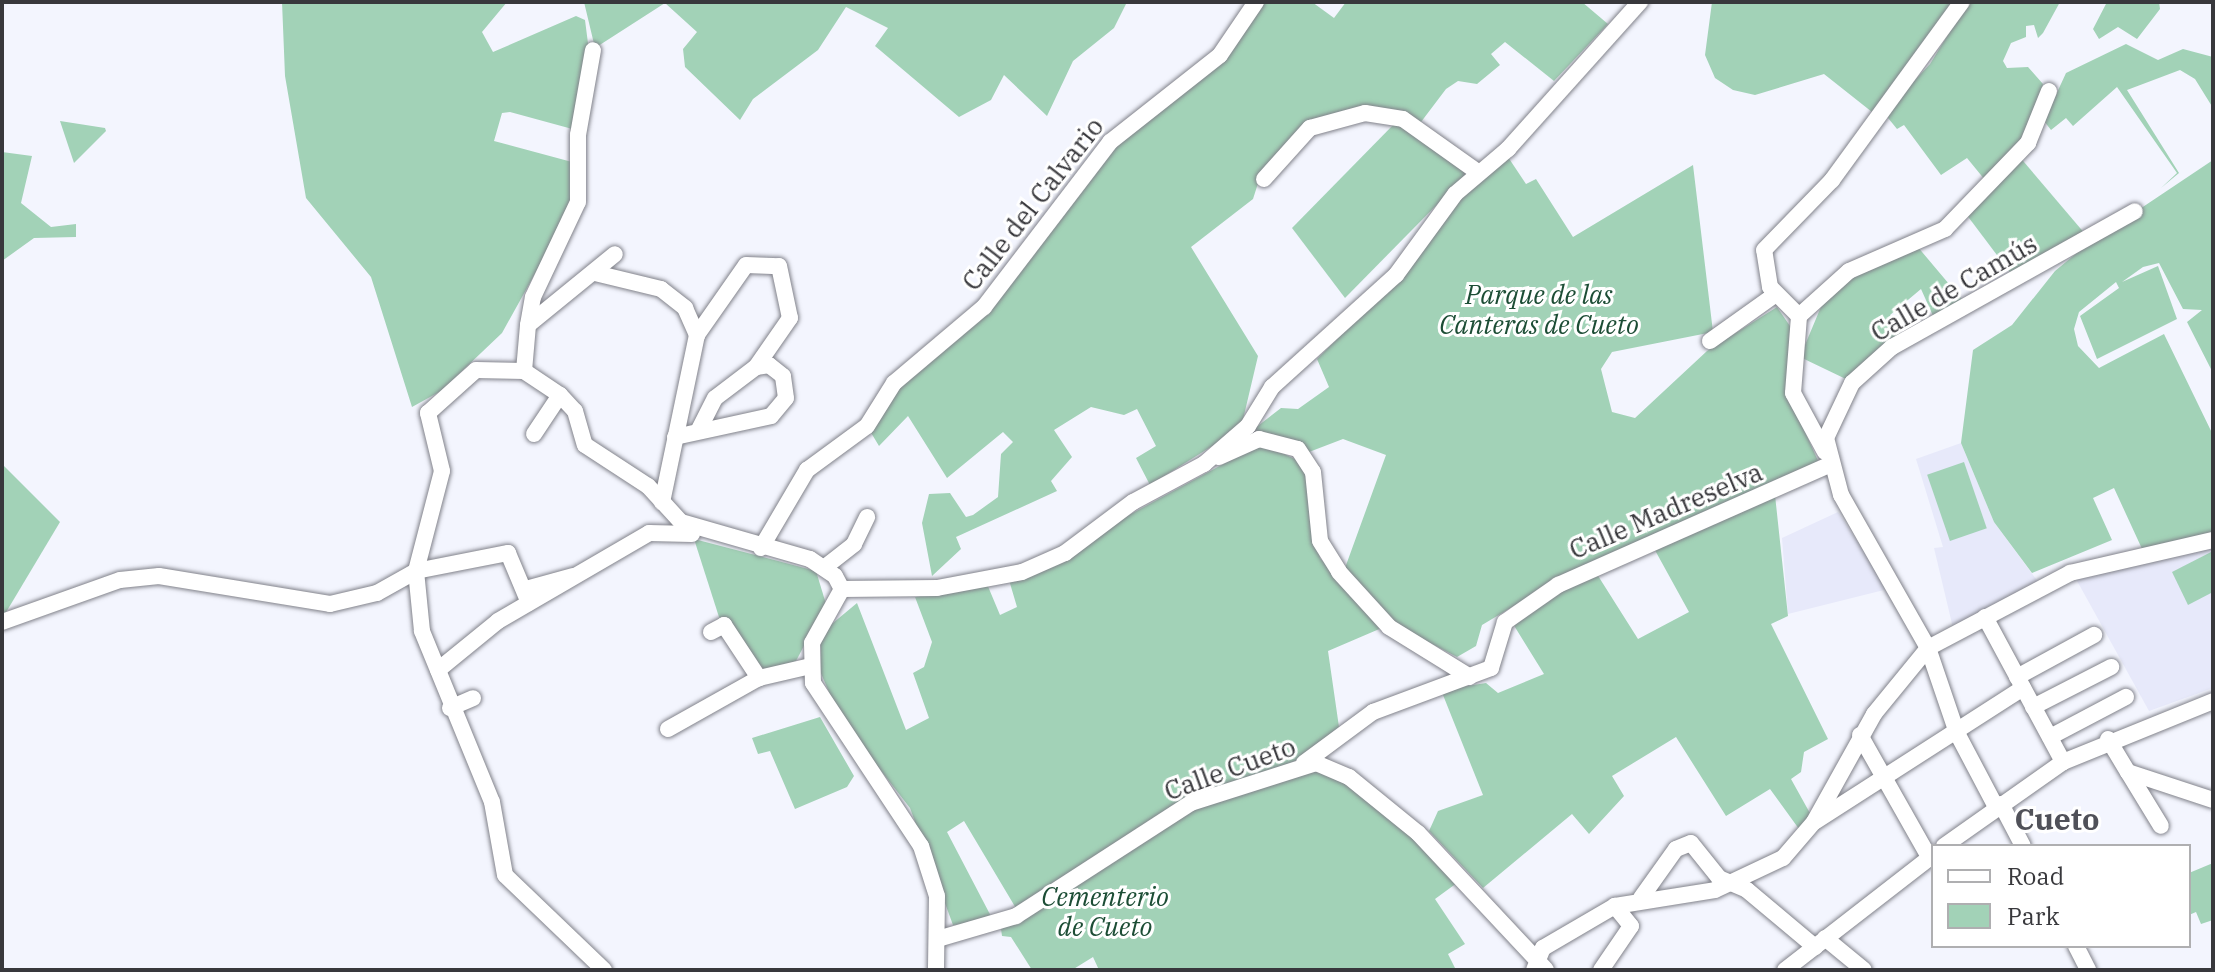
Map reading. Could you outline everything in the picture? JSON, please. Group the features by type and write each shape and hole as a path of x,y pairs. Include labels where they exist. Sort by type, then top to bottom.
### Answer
{"street":[{"name":"Calle del Calvario","path":"761,548 807,470 867,426 894,383 984,307 1110,142 1220,55 1256,2"},
{"path":"1204,464 1248,426 1272,387 1386,285 1479,173 1640,2"},
{"path":"1799,316 1776,294 1763,264 1767,242 1832,180 1962,2"},
{"path":"524,371 528,325 584,195 578,135 593,50"},
{"path":"2022,844 1957,733 1928,648 1793,393 1799,316 1849,271 1945,229 2028,143 2049,91"},
{"path":"1264,179 1310,128 1365,113 1403,119 1479,173"},
{"name":"Calle de Camús","path":"1827,458 1852,383 1892,347 2135,211"},
{"path":"528,325 615,254"},
{"path":"662,502 697,335 746,265 779,266 790,318 756,367 715,398 699,430"},
{"path":"595,273 661,289 685,308 697,335"},
{"path":"1710,341 1776,294"},
{"path":"675,437 699,430 752,423 784,407 783,376 769,365 756,367"},
{"path":"603,970 510,885 492,802 450,708 422,631 416,571 442,471 428,413 476,370 524,371 560,395 575,411 585,445 701,533"},
{"path":"534,434 560,395"},
{"path":"842,589 937,588 1022,572 1065,553 1133,502 1204,464 1259,439 1291,443 1313,472 1320,541 1339,572 1389,627 1470,677"},
{"name":"Calle Madreselva","path":"1304,763 1373,712 1470,677 1496,661 1505,622 1558,585 1827,458"},
{"path":"825,567 854,544 867,517"},
{"path":"438,670 464,643 527,596 590,572 649,533 701,533 761,548 825,567 842,589"},
{"path":"1539,966 1543,948 1615,906 1641,898 1735,883 1783,858 1814,822 1860,735 1928,648 2070,573 2213,540"},
{"path":"2,622 120,580 211,581 259,598 330,604 390,588 416,571 508,553 527,596"},
{"path":"842,589 817,630 811,666 835,725 921,846 941,938 936,970"},
{"path":"1985,617 2063,762"},
{"path":"711,632 724,625 759,678"},
{"path":"1814,822 1883,772 1957,733 2020,683 2094,635"},
{"path":"668,729 759,678 811,666"},
{"path":"2033,707 2111,667"},
{"path":"2050,737 2126,697"},
{"path":"450,708 473,698"},
{"path":"1947,844 2063,762 2108,739 2213,701"},
{"path":"1785,970 1931,856 1860,735"},
{"path":"2108,739 2161,826"},
{"name":"Calle Cueto","path":"941,938 995,927 1172,813 1304,763 1349,777 1418,833 1539,966"},
{"path":"2128,772 2213,800"},
{"path":"1641,898 1686,843 1719,878 1735,883 1864,970"},
{"path":"1601,970 1631,926 1615,906"},
{"path":"2077,948 2086,968"}],"shaded area":[{"path":"1961,443 1994,522 2039,583 1953,628 1934,548 1943,547 1916,459"},
{"path":"1838,512 1888,589 1788,614 1782,538"},
{"path":"2213,544 2213,688 2149,711 2076,579"}],"green space":[{"path":"282,2 507,2 482,32 493,52 576,16 585,20 590,59 576,130 510,112 502,113 494,141 572,162 572,207 502,333 441,391 412,407 371,277 306,198 285,76"},
{"path":"584,2 1127,2 1114,28 1073,61 1047,116 1004,75 991,100 959,117 875,46 888,28 846,7 818,50 753,99 740,120 685,67 683,49 697,32 665,3 595,48"},
{"path":"1259,2 1312,2 1334,18 1346,2 1582,2 1608,24 1554,81 1505,42 1491,54 1500,65 1477,84 1458,81 1446,89 1421,122 1330,115 1261,174 1253,199 1191,247 1258,356 1241,428 1150,485 1136,458 1156,446 1137,409 1124,415 1091,407 1054,430 1072,457 1051,481 1057,491 956,537 961,549 932,576 922,523 929,494 950,493 966,517 973,515 998,497 1001,454 1013,442 1003,432 947,478 908,416 879,446 870,431 893,393 935,354 1109,149 1167,107"},
{"path":"1712,2 1953,2 1872,112 1824,74 1755,95 1733,90 1715,78 1705,55"},
{"path":"1968,2 2060,2 2043,33 2038,38 2034,25 2026,26 2026,37 2011,43 2003,61 2007,68 2028,67 2043,84 2031,132 1985,180 1967,158 1941,175 1904,125 1897,129 1884,113 1930,64"},
{"path":"2107,2 2159,2 2160,9 2137,39 2118,27 2099,39 2093,29"},
{"path":"2126,44 2158,60 2183,49 2213,57 2213,108 2195,79 2180,70 2127,90 2179,173 2161,188 2177,173 2117,87 2073,126 2066,118 2051,130 2044,121 2066,73"},
{"path":"60,121 105,128 106,131 74,163"},
{"path":"1397,121 1471,170 1345,298 1292,228"},
{"path":"2,152 32,156 21,203 51,227 76,224 76,237 34,238 2,261"},
{"path":"2018,155 2086,235 2012,275 1966,214"},
{"name":"Parque de las Canteras de Cueto","path":"1508,157 1526,184 1536,179 1573,237 1693,165 1713,332 1612,352 1601,369 1612,412 1635,418 1707,351 1777,307 1790,326 1789,396 1819,463 1564,576 1482,625 1476,646 1457,657 1392,623 1345,568 1386,455 1343,439 1309,452 1273,434 1228,449 1281,408 1298,409 1329,387 1317,359 1389,287 1448,209"},
{"path":"2213,160 2213,373 2187,322 2202,310 2183,309 2159,263 2143,267 2122,282 2158,266 2177,319 2097,359 2080,316 2119,288 2116,282 2079,312 2074,329 2078,346 2099,368 2164,334 2213,435 2213,536 2143,551 2114,488 2093,498 2112,540 2032,573 1994,522 1961,443 1973,350 2012,325 2055,271 2089,243"},
{"path":"1917,246 1965,303 1934,318 1921,289 1890,315 1901,334 1850,381 1800,357 1828,290"},
{"path":"1262,443 1305,464 1320,558 1384,627 1328,651 1339,727 1295,761 1152,821 1017,910 964,821 947,832 994,922 953,925 910,808 840,718 820,671 821,633 857,603 906,730 929,718 913,673 924,667 932,642 915,597 987,584 1000,615 1017,607 1009,580"},
{"path":"1964,462 1987,528 1950,541 1927,475"},
{"path":"2,464 60,522 2,619"},
{"path":"1775,495 1788,616 1771,624 1828,739 1804,752 1801,772 1791,779 1811,815 1799,829 1770,789 1726,816 1676,737 1612,776 1624,796 1589,834 1572,814 1483,888 1429,831 1438,811 1483,795 1441,690 1486,683 1498,693 1544,674 1510,619 1595,571 1638,639 1689,612 1651,543"},
{"path":"694,539 816,571 826,604 796,661 760,673 719,617"},
{"path":"2213,551 2213,592 2188,605 2172,572"},
{"path":"820,717 854,776 847,787 795,809 770,751 758,754 752,738"},
{"name":"Cementerio de Cueto","path":"1313,768 1338,774 1461,880 1435,899 1465,944 1448,954 1456,970 1099,970 1093,957 1072,970 1032,970 1011,937 1002,936 1001,929 1187,812"},
{"path":"2213,863 2213,920 2201,924 2196,912 2191,914 2191,872"}],"district":[{"name":"Cueto","path":"2057,819"}]}
